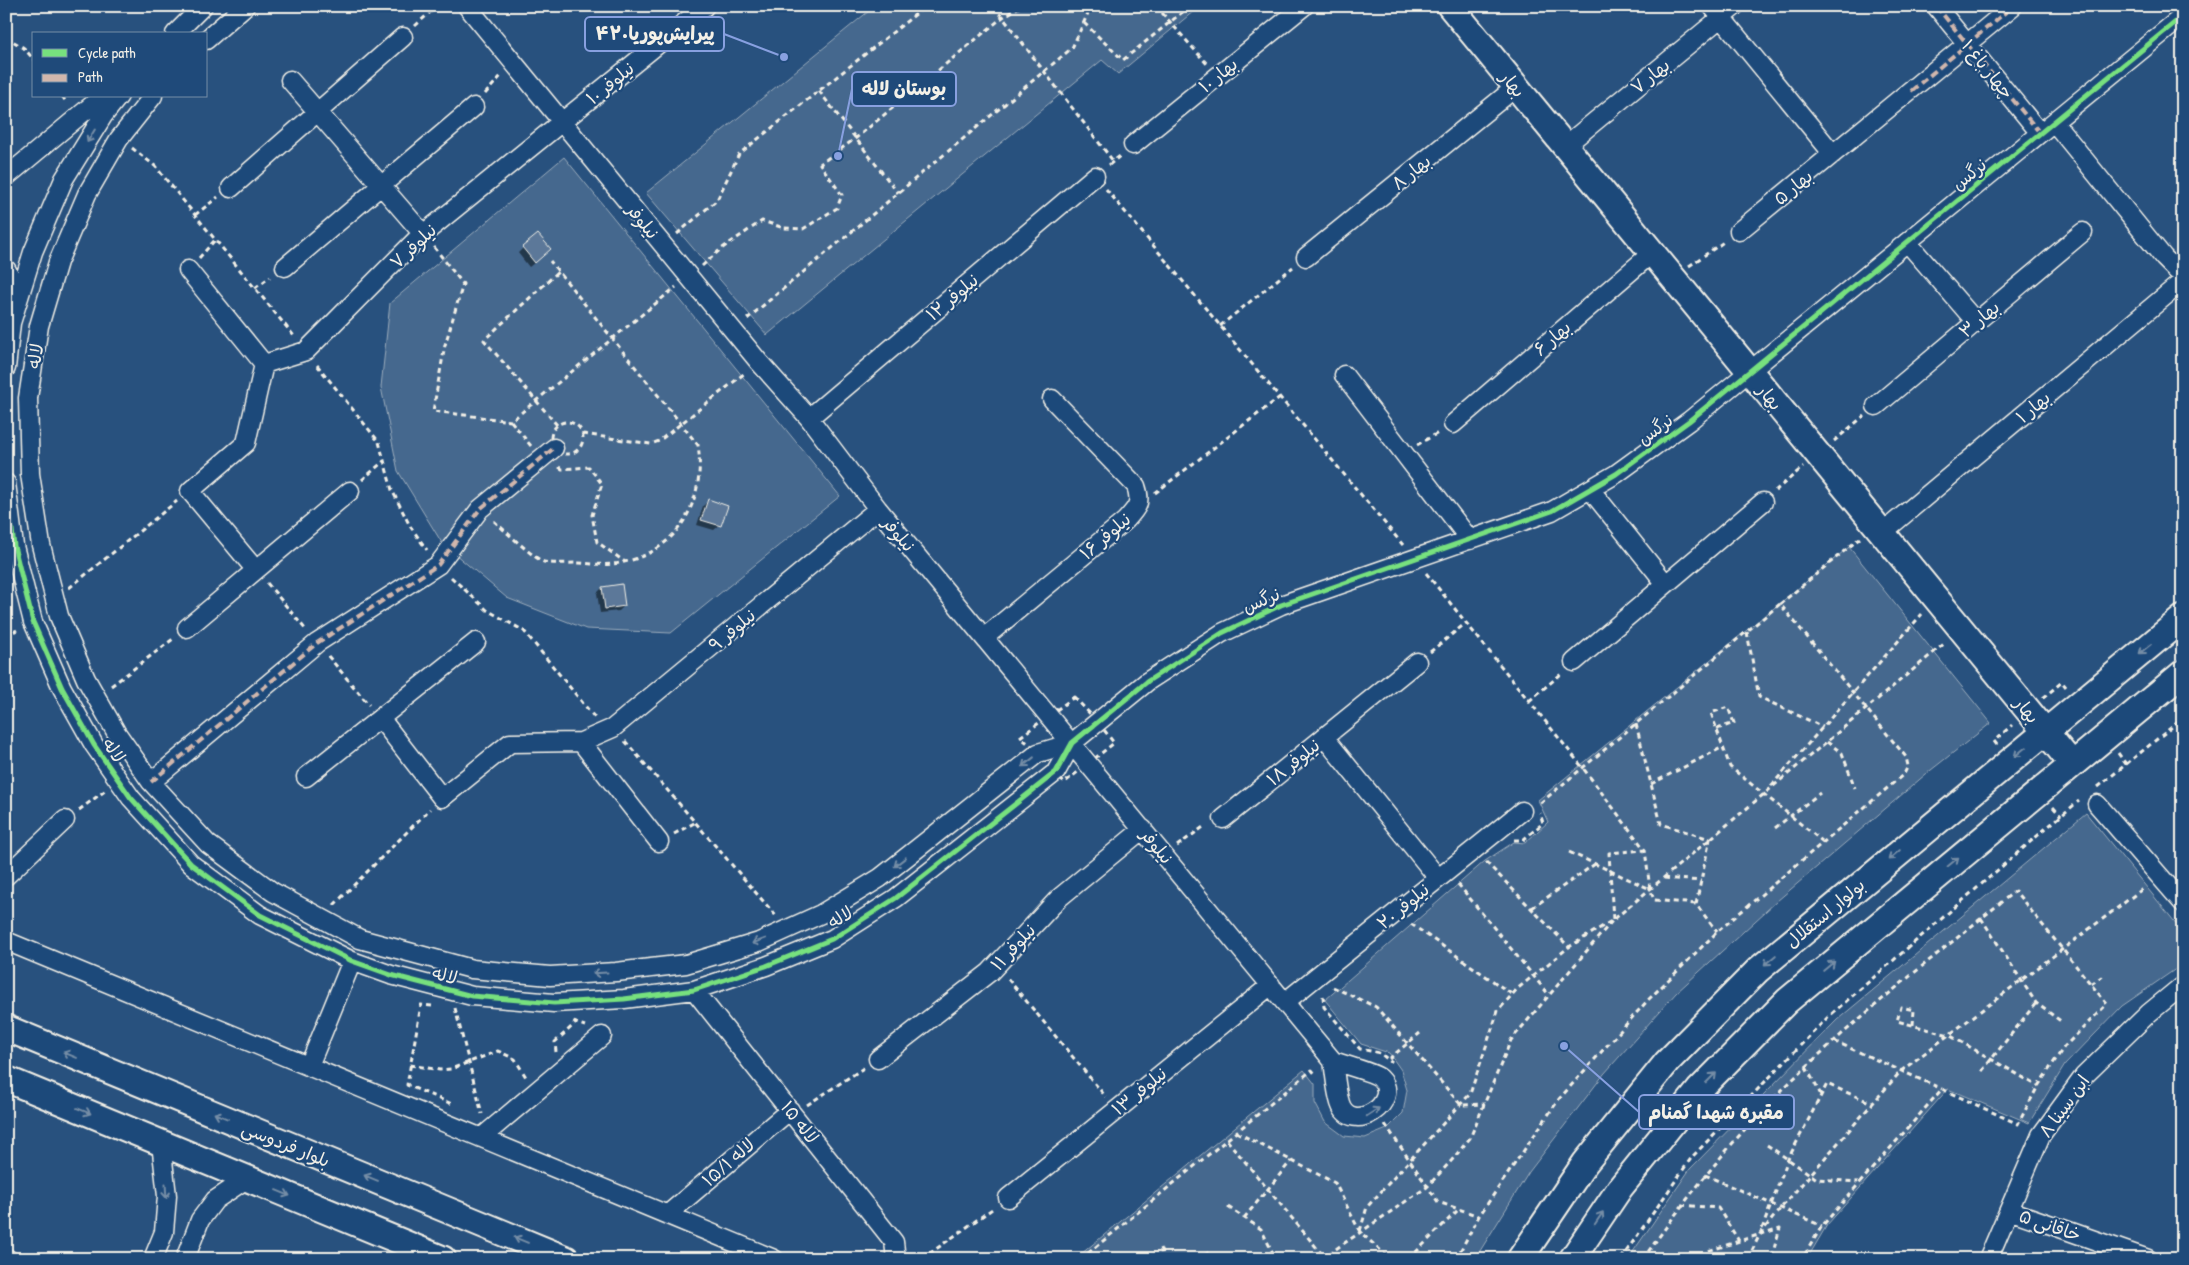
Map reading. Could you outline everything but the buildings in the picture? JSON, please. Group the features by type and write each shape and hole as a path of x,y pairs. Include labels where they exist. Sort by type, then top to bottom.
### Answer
{"main road":[{"name":"بهار","path":"1450,6 2072,764"},
{"name":"بولوار استقلال","path":"1520,1259 1585,1163 1667,1062 1758,970 2183,618"},
{"path":"1572,1259 1620,1188 1698,1090 1787,1001 2183,673"},
{"name":"بلوار فردوسی","path":"6,1028 566,1259"},
{"path":"6,1079 443,1259"}],"street":[{"path":"176,32 204,6"},
{"path":"208,38 245,6"},
{"name":"نیلوفر ۱۰","path":"562,122 705,6"},
{"name":"بهار ۱۰","path":"1133,145 1304,6"},
{"name":"بهار ۷","path":"1565,146 1716,12 1735,6"},
{"name":"چهار باغ ۱","path":"1936,6 1968,44 2047,127 2164,258 2177,271 2183,271"},
{"name":"بهار ۵","path":"1739,231 2013,6"},
{"name":"نیلوفر","path":"476,10 514,63 663,246 759,362 809,418 878,509 1333,1061"},
{"path":"1716,12 1833,154"},
{"name":"نرگس","path":"1072,743 1148,681 1222,633 1281,605 1552,511 1616,474 1689,421 1750,372 2183,16"},
{"path":"231,188 403,37"},
{"path":"290,80 424,234"},
{"name":"بهار ۸","path":"1306,257 1516,87"},
{"path":"6,177 101,98"},
{"name":"لاله","path":"6,368 11,323 32,252 64,180 103,116 117,98"},
{"name":"لاله","path":"151,98 120,139 87,194 58,262 40,326 28,398 30,474 41,545 59,616 86,679 116,732 151,782 208,844 273,892 360,938 472,969 550,976 616,972 686,964 759,942 821,914 880,878 1038,753 1072,743"},
{"path":"285,267 474,107"},
{"name":"نیلوفر ۷","path":"264,364 306,351 424,234 562,122"},
{"name":"نیلوفر ۱۲","path":"809,418 1095,176"},
{"name":"بهار ۳","path":"1876,406 2083,232"},
{"path":"1908,242 1976,322"},
{"name":"بهار ۶","path":"1453,424 1652,252"},
{"path":"6,269 20,294"},
{"path":"188,270 264,364 246,444 190,490 256,570"},
{"name":"بهار ۱","path":"1879,529 2183,281"},
{"path":"1344,375 1470,540"},
{"name":"نیلوفر ۱۶","path":"985,637 1125,521 1139,506 1140,496 1136,486 1052,399"},
{"path":"151,782 317,643 438,565 480,509 547,453"},
{"name":"لاله","path":"6,483 14,546 33,622 62,688 94,745 131,798 191,864 260,915 352,961 456,1000 472,996 554,1003 624,999 694,990 766,966 832,939 896,898 1056,772 1072,743"},
{"path":"1590,489 1666,584"},
{"path":"188,628 350,490"},
{"path":"1574,662 1763,502"},
{"name":"نیلوفر ۹","path":"581,742 614,728 878,509"},
{"path":"306,777 476,642"},
{"name":"نیلوفر ۱۸","path":"1223,819 1417,662"},
{"path":"380,718 442,798 510,743 581,742 659,842"},
{"path":"1324,738 1438,878"},
{"path":"2090,798 2183,903"},
{"name":"نیلوفر ۲۰","path":"1285,1002 1522,810"},
{"path":"6,876 65,820"},
{"name":"نیلوفر ۱۱","path":"878,1059 919,1029 997,965 1059,898 1142,829"},
{"path":"6,941 774,1259"},
{"path":"309,1066 352,961"},
{"name":"نیلوفر ۱۳","path":"1008,1198 1271,985"},
{"name":"ابن سینا ۸","path":"1988,1259 2041,1135 2084,1076 2149,1013 2183,985"},
{"name":"لاله ۱۵","path":"694,990 894,1242 896,1259"},
{"path":"481,1138 602,1036"},
{"name":"لاله ۱۵/۱","path":"667,1215 790,1110"},
{"path":"152,1257 164,1232 167,1196 161,1143"},
{"path":"185,1259 200,1220 215,1200 248,1178"},
{"name":"خاقانی ۵","path":"2009,1210 2148,1259"}],"path":[{"path":"403,37 437,6"},
{"path":"663,246 717,200 739,154 926,6"},
{"path":"994,6 1114,161"},
{"path":"511,420 689,277 721,249 762,221 784,228 803,229 837,208 842,195 820,164 856,138 1003,17 1021,6"},
{"path":"733,330 1072,48 1094,6"},
{"path":"1156,6 1217,76"},
{"path":"1084,23 1123,60 1190,6"},
{"path":"6,37 24,48 32,58"},
{"path":"474,107 514,63"},
{"path":"820,91 898,193"},
{"path":"1133,145 1095,176 1415,559 1583,768 1645,850 1650,889 1654,900 1696,904 1717,932"},
{"path":"195,215 231,188"},
{"path":"1673,278 1739,231"},
{"path":"424,234 464,284 445,345 433,411 511,420 562,469 589,467 602,484 592,515 597,542 625,562"},
{"path":"188,270 215,240"},
{"path":"1220,326 1306,257"},
{"path":"480,509 543,562 609,564 625,562 648,553 668,540 679,528 693,503 698,489 700,460 698,445 550,261"},
{"path":"557,425 484,340 558,272"},
{"path":"583,434 651,444 659,441 759,362"},
{"path":"1139,506 1280,397"},
{"path":"1404,453 1453,424"},
{"path":"350,490 384,461"},
{"path":"55,600 190,490"},
{"path":"1511,840 1523,840 1543,823 1537,805 1780,604 1879,529"},
{"path":"1764,794 1936,598"},
{"path":"1456,1259 1479,1216 1560,1099 1648,1000 1717,932 1822,841 1904,774 1908,766 1906,757 1780,604"},
{"path":"1417,662 1466,623"},
{"path":"96,697 188,628"},
{"path":"1360,1232 1367,1208 1470,1094 1498,1010 1513,994 1569,947 1613,920 1961,630"},
{"path":"1747,632 1759,697 1823,726"},
{"path":"1529,701 1574,662"},
{"path":"1717,729 1734,723 1728,707 1711,713 1730,767 1822,841"},
{"path":"1621,1259 1692,1158 1828,1017 2044,830 2090,798 2183,718"},
{"path":"1636,724 1662,824 1710,839"},
{"path":"1827,742 1842,753 1855,788"},
{"path":"1651,784 1723,747"},
{"path":"65,820 119,781"},
{"path":"1775,828 1820,793"},
{"path":"321,918 442,798"},
{"path":"1164,856 1211,822 1223,819"},
{"path":"659,842 696,822"},
{"path":"1696,904 1710,839"},
{"path":"1227,1140 1323,1258 1427,1187 1470,1138 1511,1040 1613,920 1610,853 1645,850"},
{"path":"1569,852 1650,889"},
{"path":"1478,867 1492,856"},
{"path":"1485,861 1569,947"},
{"path":"1532,908 1595,864"},
{"path":"1760,1234 1901,1071 2062,948 2160,877"},
{"path":"1452,890 1465,878"},
{"path":"1664,878 1701,881"},
{"path":"1458,884 1550,995"},
{"path":"1643,1259 1705,1175 1806,1067 1834,1042 1904,980 2015,891 2107,1004 2064,1047 2038,1086 2018,1124 1834,1042"},
{"path":"1404,929 1418,918"},
{"path":"1981,918 2036,1003 2062,1022"},
{"path":"1411,923 1513,994"},
{"path":"997,965 1116,1109"},
{"path":"2091,984 2106,974"},
{"path":"1340,982 1323,996 1324,1007 1360,1049 1380,1053 1389,1059 1396,1068"},
{"path":"1333,987 1376,1007 1461,1105"},
{"path":"446,1007 456,1000"},
{"path":"456,1000 464,1009"},
{"path":"456,1000 482,1117"},
{"path":"1982,1071 2036,1003"},
{"path":"438,1006 421,1005 407,1085 457,1106"},
{"path":"1913,1025 1914,1010 1901,1007 1897,1021 1949,1035 2038,1086"},
{"path":"557,1057 555,1042 578,1022 568,1021"},
{"path":"1389,1059 1420,1033"},
{"path":"410,1065 440,1070 451,1069 498,1051 515,1059 528,1080"},
{"path":"790,1110 808,1104 878,1059"},
{"path":"1806,1067 1821,1096"},
{"path":"1081,1259 1312,1070 1321,1081"},
{"path":"1748,1259 1760,1234 1788,1160 1827,1084 1872,1104"},
{"path":"1802,1259 1822,1226 1858,1182 1942,1089"},
{"path":"1461,1105 1484,1104"},
{"path":"482,1117 490,1111"},
{"path":"474,1113 482,1117"},
{"path":"1389,1121 1385,1124 1438,1202 1479,1216"},
{"path":"1236,1132 1335,1183 1360,1232 1390,1259"},
{"path":"1767,1145 1817,1179 1858,1182"},
{"path":"1244,1218 1291,1160"},
{"path":"1705,1175 1822,1226"},
{"path":"922,1259 1008,1198"},
{"path":"1681,1205 1718,1208 1740,1240"},
{"path":"1228,1207 1261,1229 1276,1259"},
{"path":"1409,1259 1459,1209"},
{"path":"1707,1259 1708,1250 1780,1228 1771,1259"},
{"path":"1160,1248 1164,1259"},
{"path":"1196,1259 1210,1252"}],"shaded area":[{"path":"875,6 1200,6 1118,74 1102,60 767,335 646,193"},
{"path":"564,157 840,496 671,633 586,629 507,598 442,543 398,471 381,387 390,303"},
{"path":"1849,547 1991,723 1926,774 1777,901 1676,993 1604,1074 1529,1172 1475,1259 1075,1259 1304,1070 1315,1084 1315,1103 1325,1122 1344,1136 1365,1138 1387,1129 1403,1113 1407,1090 1401,1070 1389,1053 1361,1044 1325,1000 1485,861 1514,842 1525,843 1548,822 1538,800"},
{"path":"2086,813 2183,932 2183,964 2122,1006 2065,1065 2029,1123 1948,1089 1827,1225 1807,1259 1628,1259 1690,1169 1837,1020"}],"marked path":[{"path":"1936,6 2040,133"},
{"path":"1911,91 2013,6"},
{"path":"151,782 317,643 438,565 480,509 554,448"}],"cycle path":[{"path":"6,483 14,546 33,622 62,688 94,745 131,798 191,864 260,915 352,961 391,975 472,996 554,1003 624,999 694,990 766,966 832,939 896,898 1056,772 1072,743 1148,681 1222,633 1281,605 1552,511 1616,474 1689,421 2183,16"}],"place":[{"name":"پیرایش‌پوریا۴۲۰","path":"784,57"},
{"name":"بوستان لاله","path":"838,156"},
{"name":"مقبره شهدا گمنام","path":"1564,1046"}]}
